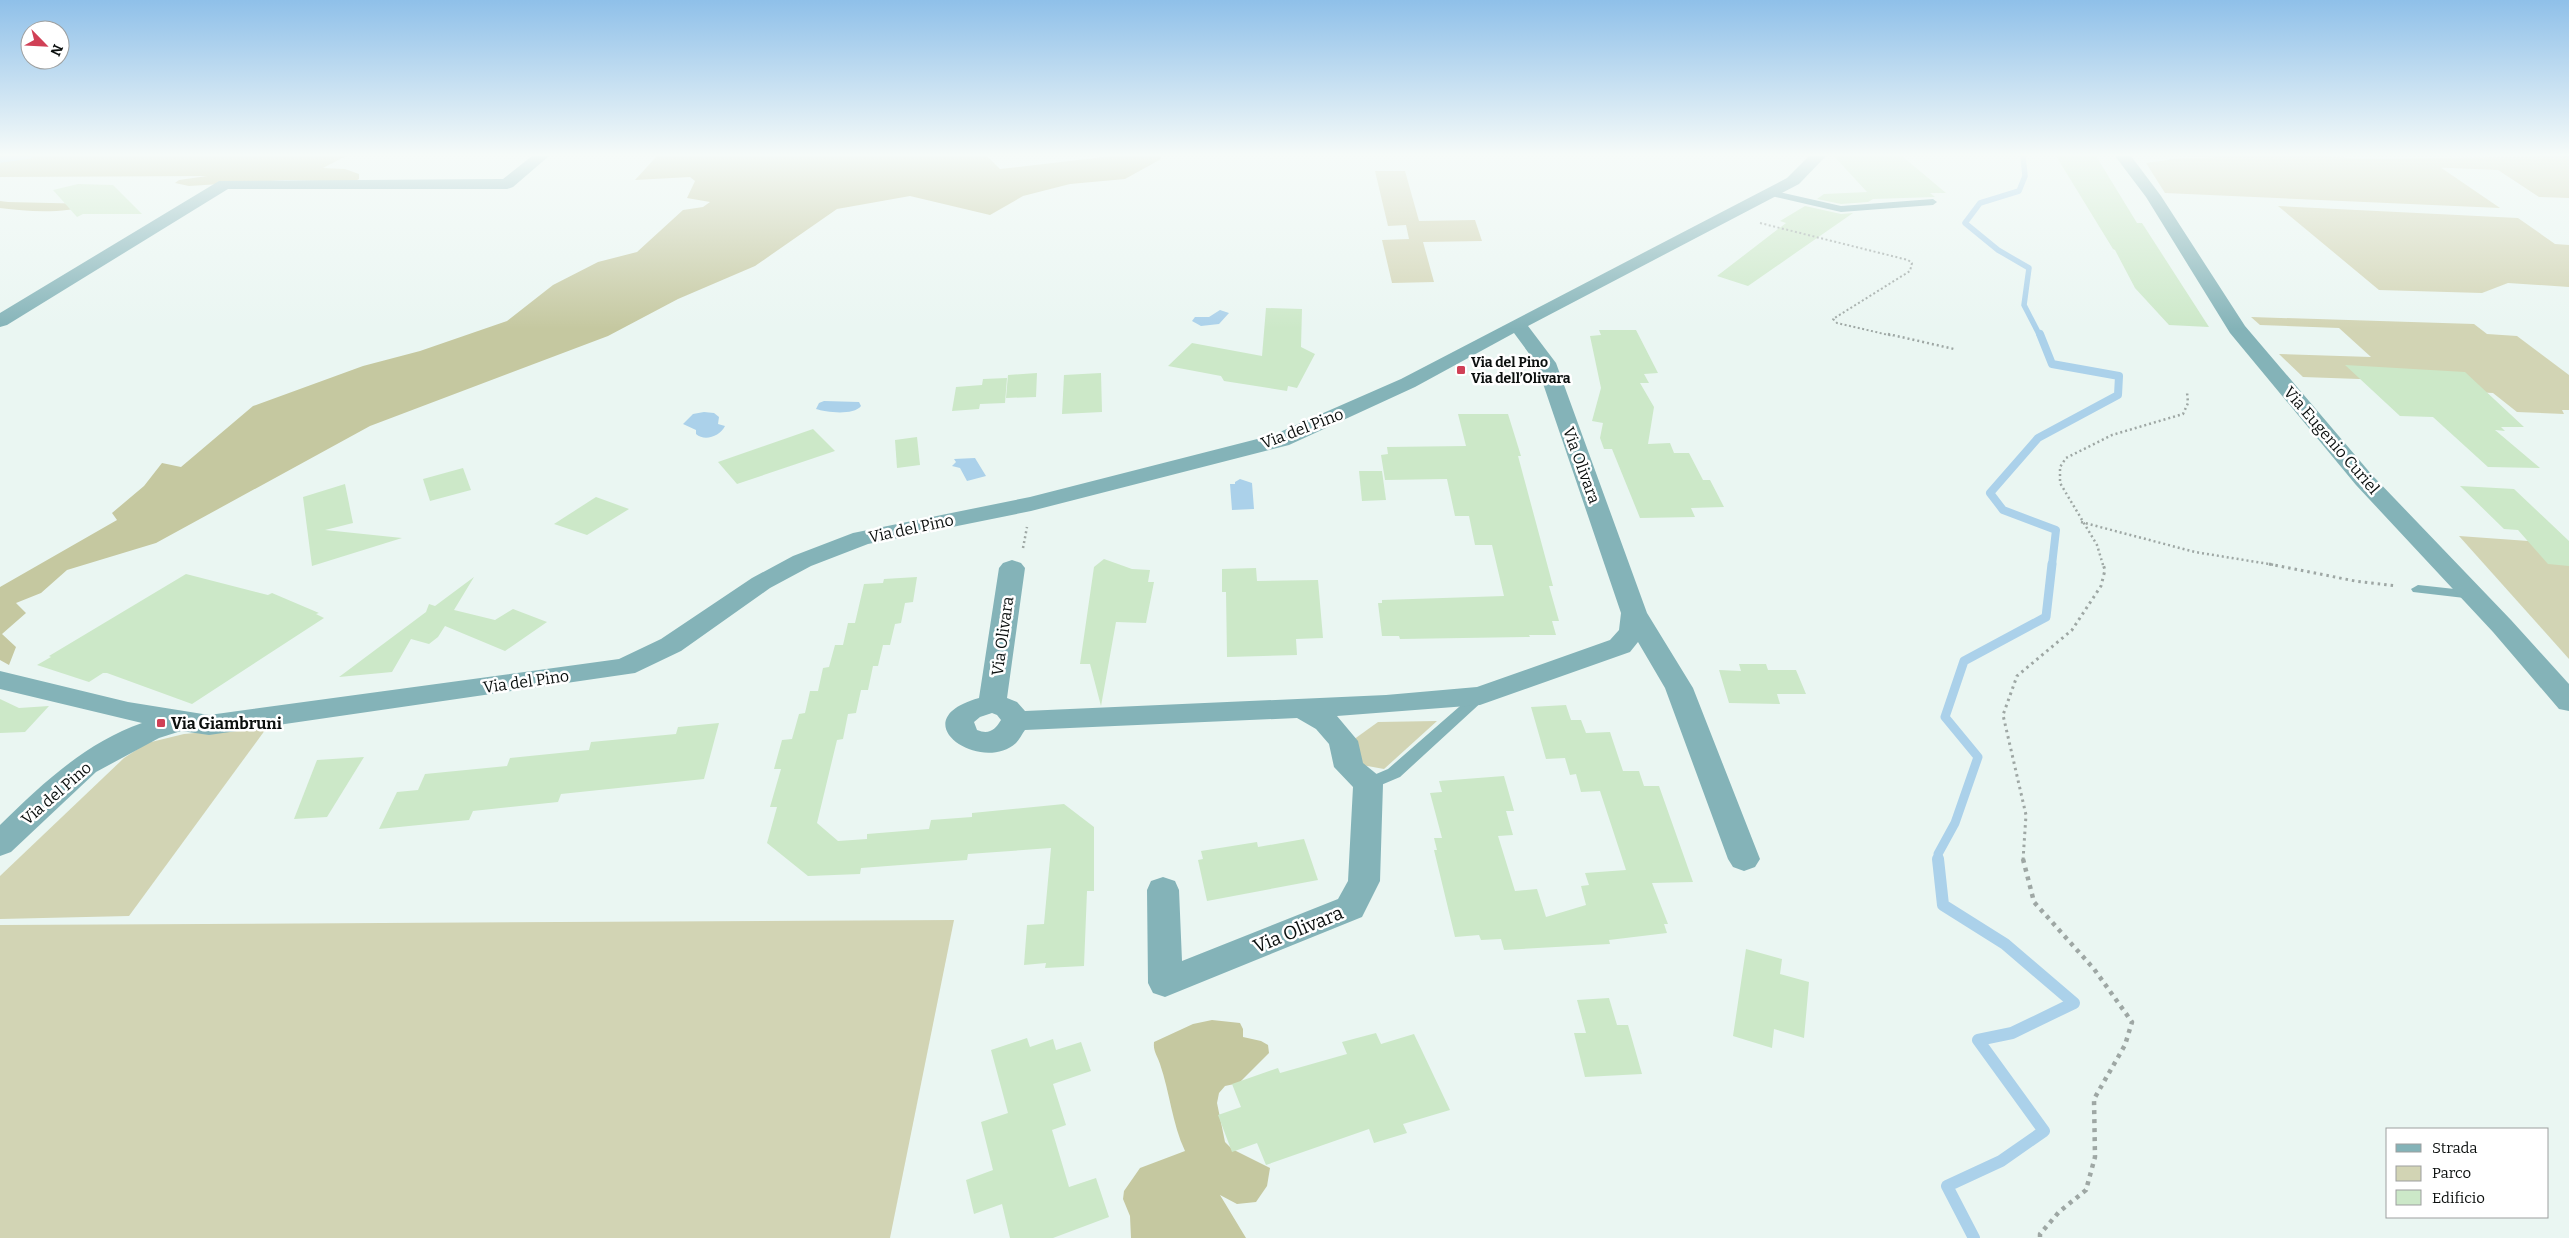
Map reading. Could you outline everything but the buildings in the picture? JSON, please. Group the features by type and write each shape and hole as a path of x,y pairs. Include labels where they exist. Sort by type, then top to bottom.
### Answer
{"street":[{"path":"0,321 176,214"},
{"name":"Via Eugenio Curiel","path":"2164,214 2237,329 2364,480 2473,595 2569,702"},
{"name":"Via del Pino","path":"0,844 48,797 85,765 149,731 180,721 209,725 624,667 671,645 761,583 802,561 862,538 1031,504 1281,440 1408,383 1725,215"},
{"name":"Via Olivara","path":"1518,324 1546,363 1634,613 1679,688 1744,859"},
{"name":"Via Olivara","path":"992,704 1012,568"},
{"path":"1016,721 1386,704 1480,696 1620,646 1632,631 1634,613"},
{"path":"0,680 128,711 180,721"},
{"path":"992,704 1009,709 1013,712 1016,721 1006,735 997,740 974,742 959,731 959,724 963,716 981,706 992,704"},
{"path":"1343,741 1351,729 1386,704"},
{"path":"1302,708 1326,722 1343,741 1349,767 1368,784"},
{"name":"Via Olivara","path":"1162,890 1165,982 1350,908 1364,881 1368,784"}],"lane":[{"path":"2418,589 2473,595"},
{"path":"1368,784 1394,773 1480,696"}],"path":[{"path":"1725,215 1908,260 1912,263 1910,271 1833,319 1837,323 1954,349"},
{"path":"2040,1238 2040,1234 2059,1212 2086,1190 2095,1157 2092,1125 2094,1099 2126,1045 2132,1022 2094,969 2034,902 2023,864 2026,814 2020,782 2008,744 2003,715 2017,676 2072,630 2101,586 2106,570 2097,545 2081,522 2060,483 2060,467 2066,458 2112,435 2183,414 2188,403 2187,392"},
{"path":"1012,568 1022,553 1031,504"},
{"path":"2081,522 2195,552 2244,559 2355,581 2418,589"}],"green space":[{"path":"679,214 830,214 755,266 678,299 608,336 370,426 156,543 67,570 41,593 16,603 26,613 2,634 16,647 9,665 0,660 0,587 117,520 112,513 144,486 162,463 181,467 253,406 363,366 420,351 507,321 553,285 598,262 637,252"},
{"path":"1385,214 1417,214 1419,221 1475,220 1482,241 1423,242 1434,282 1392,283 1382,240 1409,239 1406,225 1388,226"},
{"path":"2287,214 2433,214 2518,218 2555,244 2569,245 2569,287 2508,283 2482,293 2379,290"},
{"path":"2251,317 2474,324 2487,334 2517,336 2569,375 2569,410 2562,410 2564,414 2517,412 2493,393 2453,391 2443,382 2303,377 2279,354 2371,357 2339,328 2260,325"},
{"path":"2459,536 2569,544 2569,659"},
{"path":"1437,721 1384,769 1362,765 1353,740 1378,722"},
{"path":"268,726 129,916 0,919 0,876 124,758 147,743 184,734"},
{"path":"954,920 890,1238 0,1238 0,925"},
{"path":"1212,1020 1240,1023 1243,1029 1243,1037 1261,1041 1268,1045 1269,1053 1239,1083 1225,1086 1219,1093 1217,1103 1225,1142 1232,1149 1270,1168 1267,1186 1256,1202 1237,1204 1220,1195 1246,1238 1131,1238 1130,1216 1123,1199 1124,1191 1140,1168 1185,1151 1177,1130 1154,1042 1193,1024"}],"water":[{"path":"1220,310 1229,313 1219,324 1201,326 1192,321 1195,317 1209,317"},
{"path":"824,401 859,402 861,406 846,412 816,409 819,403"},
{"path":"714,413 719,417 718,424 725,426 720,433 704,438 696,434 696,430 683,424 693,414"},
{"path":"975,458 986,476 967,481 960,468 952,466 956,462 954,459"},
{"path":"1240,479 1252,483 1254,509 1232,510 1230,484 1235,484"}],"waterway":[{"path":"1972,214 1965,223 1998,250 2029,268 2024,305 2040,336"},
{"path":"2040,334 2052,364 2119,376 2118,395 2038,438 1990,493 2003,510 2056,530 2052,565"},
{"path":"1939,860 1938,854 1955,823 1978,757 1945,717 1964,661 2046,617 2052,564"},
{"path":"1938,859 1943,905 2005,944 2074,1003 2012,1033 1978,1040 2044,1131 2001,1161 1947,1186 1974,1238"}],"place":[{"name":"Via del Pino Via dell’Olivara","path":"1461,370"},
{"name":"Via Giambruni","path":"161,723"}]}
